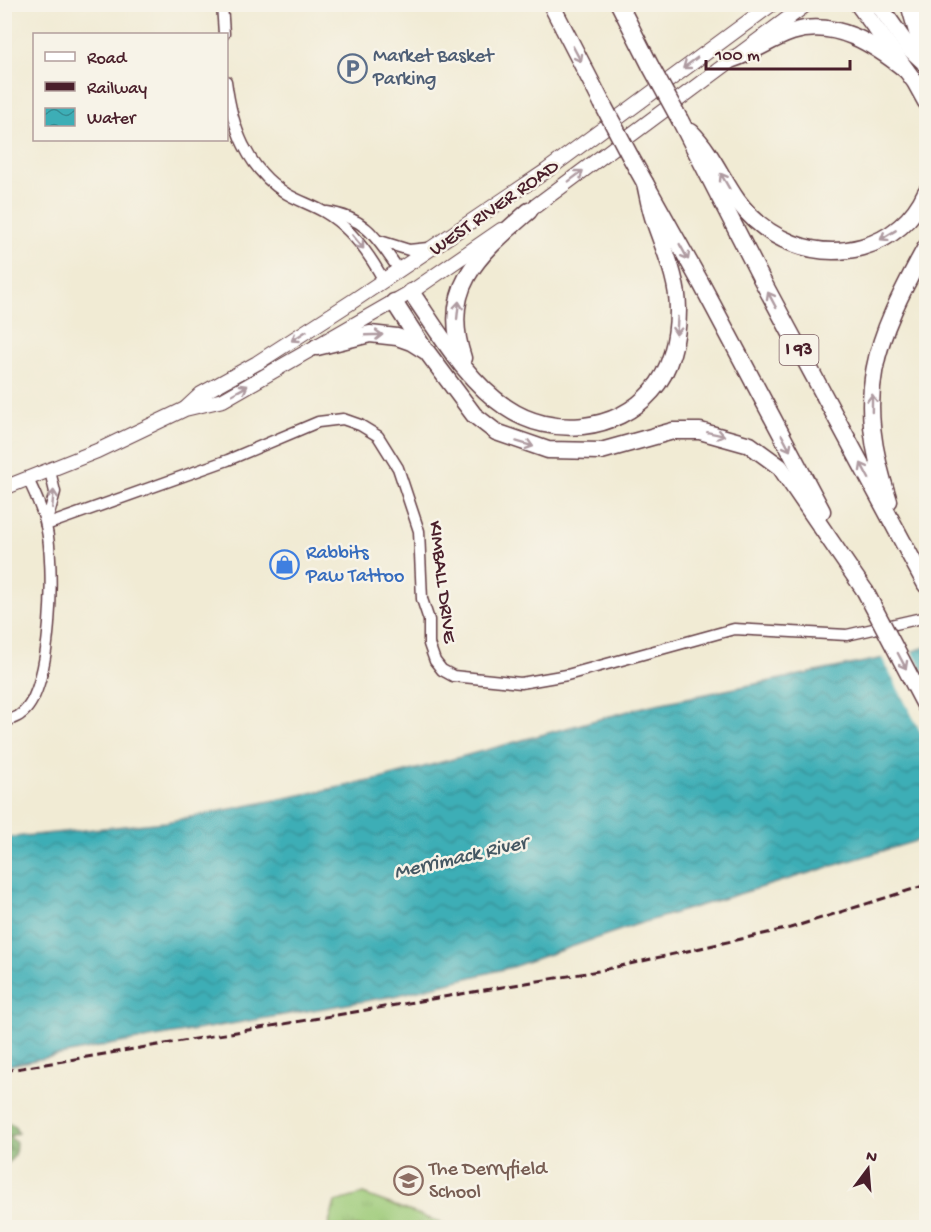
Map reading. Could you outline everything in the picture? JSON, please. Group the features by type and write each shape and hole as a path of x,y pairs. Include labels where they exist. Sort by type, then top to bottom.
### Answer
{"highway":[{"path":"551,4 630,156 927,706"},
{"name":"I 93","path":"619,4 728,217 925,581"},
{"path":"858,4 927,102"},
{"path":"878,4 909,48 927,64"},
{"path":"909,4 927,64"},
{"path":"733,59 793,32 824,29 854,36 885,53 906,70"},
{"path":"680,120 705,146 729,188 749,214 775,235 801,247 833,252 850,250 875,242 907,221 927,192"},
{"path":"411,292 466,367 502,404 520,416 548,425 578,427 606,422 632,409 652,391 666,368 676,338 678,309 674,276 655,222 645,183"},
{"path":"466,367 460,349 456,323 463,284 479,256 529,211"},
{"path":"903,541 873,440 873,378 876,356 888,318 927,247"},
{"path":"394,302 427,352 474,415 496,432 548,450 601,451 672,432 700,431 750,445 780,466 865,591"},
{"path":"317,347 363,335 383,334 411,342 427,352"}],"main road":[{"name":"WEST RIVER ROAD","path":"185,409 201,394 257,363 384,281 546,171 772,4"},
{"name":"WEST RIVER ROAD","path":"4,488 50,471 185,409 223,400 411,292 529,211 807,4"},
{"path":"399,270 411,292"},
{"path":"384,281 394,302"}],"street":[{"path":"222,4 224,33"},
{"path":"228,91 236,130 251,161 278,188 323,211 354,218 388,246 409,250 437,244"},
{"path":"323,211 359,243 384,281"},
{"path":"376,238 399,270"},
{"name":"KIMBALL DRIVE","path":"46,525 228,460 318,422 343,420 360,425 378,436 398,468 420,539 422,599 429,620 429,644 435,661 442,670 453,676 521,683 567,675 734,628 848,635 927,617"},
{"path":"46,525 54,492 50,471"},
{"path":"4,722 22,714 28,706 41,667 51,594 46,525 28,479"}],"green space":[{"path":"5,1121 14,1125 18,1133 9,1137 16,1142 15,1155 5,1167"},
{"path":"363,1194 452,1227 328,1227 335,1202"}],"water":[{"name":"Merrimack River","path":"926,647 926,838 635,925 512,967 394,996 109,1045 5,1066 4,838 166,822 380,779 647,706 904,654"}],"pier":[{"path":"911,649 926,677 926,742 881,656"}],"railway":[{"path":"4,1071 598,971 790,928 926,885"}],"place":[{"name":"Market Basket Parking","path":"352,68"},
{"name":"Rabbits Paw Tattoo","path":"285,565"},
{"name":"The Derryfield School","path":"408,1181"}]}
